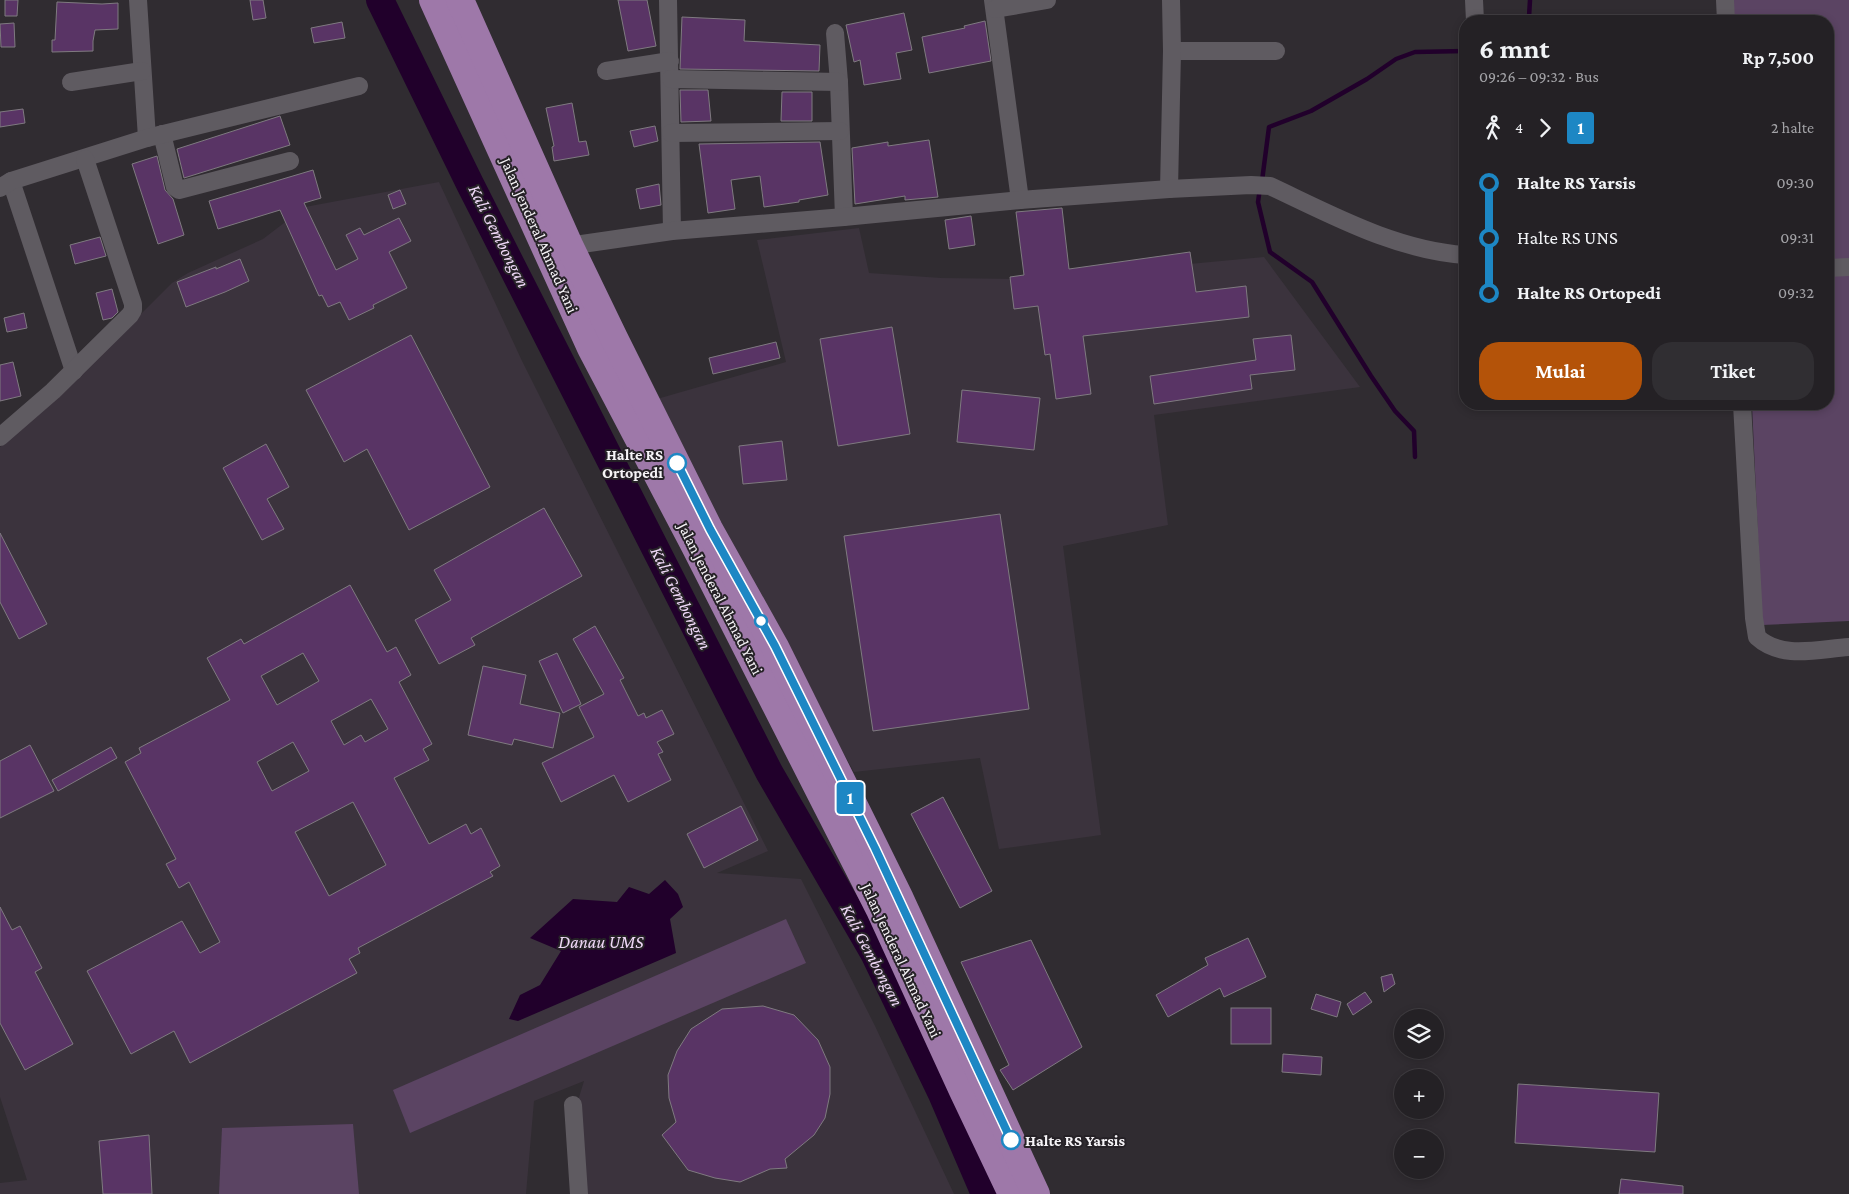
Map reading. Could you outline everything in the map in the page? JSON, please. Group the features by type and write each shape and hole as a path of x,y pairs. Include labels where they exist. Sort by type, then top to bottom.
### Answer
{"highway":[{"name":"Jalan Jenderal Ahmad Yani","path":"433,0 485,113 558,248"},
{"name":"Jalan Jenderal Ahmad Yani","path":"460,0 558,248 591,348 893,884 1036,1194"},
{"name":"Jalan Jenderal Ahmad Yani","path":"764,653 880,910 1012,1194"}],"street":[{"path":"138,0 142,71 155,136 176,188 179,190 290,161"},
{"path":"668,0 671,79 672,231"},
{"path":"1020,200 994,4 1047,0"},
{"path":"1169,189 1172,51 1171,0"},
{"path":"1474,0 1475,15"},
{"path":"1725,0 1726,15"},
{"path":"836,33 844,218"},
{"path":"1172,51 1276,50"},
{"path":"606,71 670,62"},
{"path":"71,82 142,71"},
{"path":"671,79 839,82"},
{"path":"74,370 6,185 155,136 358,86"},
{"path":"671,133 840,131"},
{"path":"0,437 53,391 133,310 133,304 85,159"},
{"path":"558,248 672,231 844,218 1020,200 1251,185 1270,186 1377,234 1404,244 1432,252 1459,254"},
{"path":"1834,268 1849,267"},
{"path":"1742,410 1753,608 1757,637 1771,648 1791,652 1849,647"},
{"path":"573,1105 579,1194"}],"shaded area":[{"path":"1733,0 1849,0 1849,621 1762,625 1752,410 1834,410 1834,15 1734,15"},
{"path":"439,182 522,361 768,851 717,873 801,879 875,1026 954,1194 585,1194 577,1104 584,1081 534,1101 526,1194 0,1194 0,1183 27,1180 0,1097 0,447 81,374 172,283 188,273 263,239 305,207"},
{"path":"859,228 869,273 941,278 1029,279 1264,257 1360,387 1154,415 1168,525 1063,546 1101,835 999,849 980,758 854,772 650,401 786,362 757,240"},
{"path":"786,919 806,963 410,1133 393,1090"},
{"path":"353,1124 359,1194 219,1194 222,1128"}],"water":[{"name":"Danau UMS","path":"665,880 678,894 683,907 670,919 676,953 518,1021 509,1019 520,995 540,985 561,951 530,938 573,899 617,902 629,887 649,894"}],"building":[{"path":"5,0 18,0 17,16 5,16"},
{"path":"250,0 263,0 266,18 253,20"},
{"path":"618,0 647,0 656,46 628,51"},
{"path":"57,2 118,3 118,29 95,30 93,51 52,52 52,40 55,40"},
{"path":"904,13 912,50 896,53 901,79 864,85 860,60 854,62 846,25"},
{"path":"682,17 745,20 744,41 820,45 819,71 680,69"},
{"path":"985,21 991,61 929,73 922,37 965,28 964,26"},
{"path":"342,22 345,38 314,43 311,28"},
{"path":"14,23 15,47 1,47 0,24"},
{"path":"680,90 708,90 711,121 681,122"},
{"path":"782,92 812,92 812,121 781,121"},
{"path":"572,103 579,142 586,141 589,155 554,161 552,147 554,146 546,108"},
{"path":"23,109 25,123 0,127 0,112"},
{"path":"280,116 290,145 184,178 177,149"},
{"path":"655,126 658,141 634,147 630,131"},
{"path":"929,140 938,197 905,200 905,196 855,204 852,148 888,142 888,146"},
{"path":"820,142 828,195 799,200 799,202 764,207 760,176 731,180 735,209 708,213 699,144"},
{"path":"157,156 165,190 173,199 184,235 158,244 132,164"},
{"path":"313,170 321,198 304,203 336,270 358,259 346,235 360,228 364,235 399,218 411,241 389,252 407,288 373,305 374,308 349,320 340,302 328,307 322,295 319,296 280,210 218,229 209,201"},
{"path":"659,184 661,205 640,209 636,189"},
{"path":"400,190 406,204 393,209 388,195"},
{"path":"1062,208 1069,269 1190,252 1196,292 1246,286 1249,317 1083,336 1091,394 1056,399 1050,354 1045,355 1038,306 1014,309 1010,277 1024,275 1016,212"},
{"path":"971,216 975,245 949,249 945,220"},
{"path":"100,237 106,256 75,264 70,245"},
{"path":"240,259 249,281 186,307 177,282"},
{"path":"112,289 118,312 112,318 103,320 96,293"},
{"path":"24,313 27,328 7,332 4,318"},
{"path":"892,327 910,434 838,446 820,339"},
{"path":"411,335 490,487 409,530 367,449 344,462 306,390"},
{"path":"1291,335 1295,370 1250,375 1252,389 1154,404 1150,376 1256,360 1253,339"},
{"path":"776,342 780,358 713,374 709,358"},
{"path":"13,362 21,396 0,401 0,365"},
{"path":"962,390 1040,398 1034,450 957,442"},
{"path":"782,441 787,480 743,484 739,446"},
{"path":"266,444 289,487 267,499 284,529 262,540 223,468"},
{"path":"544,508 582,576 471,638 475,645 439,664 415,620 451,600 434,570"},
{"path":"1000,514 1029,709 873,731 844,536"},
{"path":"0,533 47,624 19,639 0,602"},
{"path":"350,585 387,652 396,647 411,675 399,682 432,744 423,749 429,760 394,778 429,844 466,824 471,834 481,828 500,866 490,872 493,876 358,948 360,953 349,959 357,973 190,1063 174,1031 131,1054 87,971 182,921 200,953 220,942 189,882 179,888 166,864 176,859 125,762 141,753 139,748 230,700 207,658 241,639 244,644","holes":["303,653 319,681 277,705 261,676","371,699 388,729 365,742 361,735 344,745 331,721","293,742 309,771 272,791 257,762","353,802 386,865 329,896 295,832"]},
{"path":"595,626 624,678 620,680 638,716 644,713 646,718 662,710 674,734 657,742 663,752 658,754 671,780 628,802 614,775 561,802 542,763 594,737 579,707 604,694 573,639"},
{"path":"557,653 581,704 563,713 539,661"},
{"path":"483,666 526,675 520,704 560,713 553,748 514,739 512,745 468,735"},
{"path":"30,745 54,791 0,818 0,761"},
{"path":"111,747 117,758 58,791 52,780"},
{"path":"943,797 992,891 960,908 911,814"},
{"path":"741,806 758,840 704,868 687,834"},
{"path":"0,907 12,930 20,926 42,968 35,972 73,1044 25,1070 0,1023"},
{"path":"1248,938 1266,977 1224,997 1220,988 1168,1017 1156,995 1208,965 1205,958"},
{"path":"1031,940 1082,1047 1013,1090 1000,1070 1009,1065 961,962"},
{"path":"1392,974 1395,984 1384,992 1381,977"},
{"path":"1365,992 1372,1002 1353,1015 1347,1004"},
{"path":"1316,994 1341,1002 1337,1017 1311,1009"},
{"path":"763,1006 794,1015 818,1040 830,1067 830,1094 825,1118 814,1135 785,1159 787,1168 770,1169 740,1182 715,1178 688,1170 662,1135 676,1122 669,1098 668,1075 677,1051 691,1029 722,1009"},
{"path":"1231,1008 1271,1008 1271,1044 1231,1044"},
{"path":"1283,1054 1322,1057 1321,1075 1282,1072"},
{"path":"1518,1084 1659,1093 1655,1152 1515,1143"},
{"path":"149,1135 152,1194 103,1194 99,1141"},
{"path":"1621,1179 1683,1186 1683,1194 1619,1194"}],"waterway":[{"name":"Kali Gembongan","path":"380,0 470,184 769,772 874,953 942,1094 985,1194"},
{"path":"1529,15 1530,0"},
{"path":"1262,181 1269,127 1311,111 1367,79 1396,59 1415,52 1459,51"},
{"path":"1260,188 1258,202 1270,252 1312,282 1371,376 1395,411 1414,431 1415,457"}],"bus line":[{"name":"1","path":"677,463 710,529 775,646 875,848 1011,1140"}],"place":[{"name":"Halte RS Ortopedi","path":"677,463"},
{"name":"Halte RS Yarsis","path":"1011,1140"}]}
